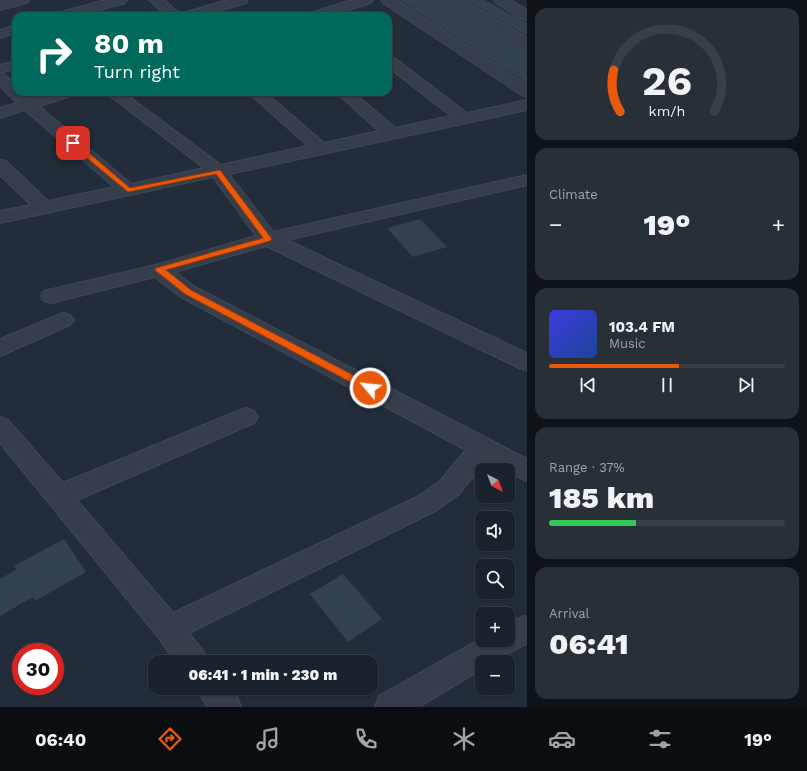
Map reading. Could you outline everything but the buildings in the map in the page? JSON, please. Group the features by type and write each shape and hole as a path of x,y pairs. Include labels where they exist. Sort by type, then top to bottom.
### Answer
{"street":[{"path":"0,6 22,0"},
{"path":"77,12 120,0"},
{"path":"156,0 170,12"},
{"path":"200,12 241,0"},
{"path":"332,12 366,0"},
{"path":"388,0 527,92"},
{"path":"455,0 527,44"},
{"path":"501,0 527,16"},
{"path":"0,34 12,30"},
{"path":"392,63 465,119"},
{"path":"0,69 12,66"},
{"path":"0,78 12,90"},
{"path":"19,96 128,190"},
{"path":"0,113 56,96"},
{"path":"118,96 218,171 268,239 527,362"},
{"path":"260,96 320,149"},
{"path":"349,96 392,134"},
{"path":"0,217 527,105"},
{"path":"0,165 44,208"},
{"path":"50,296 159,270 268,239 527,180"},
{"path":"159,270 188,292 527,471"},
{"path":"0,348 63,320"},
{"path":"58,496 246,417"},
{"path":"0,426 169,629 188,655"},
{"path":"169,629 428,503 449,488 482,448"},
{"path":"390,707 494,647"},
{"path":"217,695 226,707"}],"route":[{"path":"73,143 128,190 218,171 268,239 159,270 188,292 370,388"}]}
